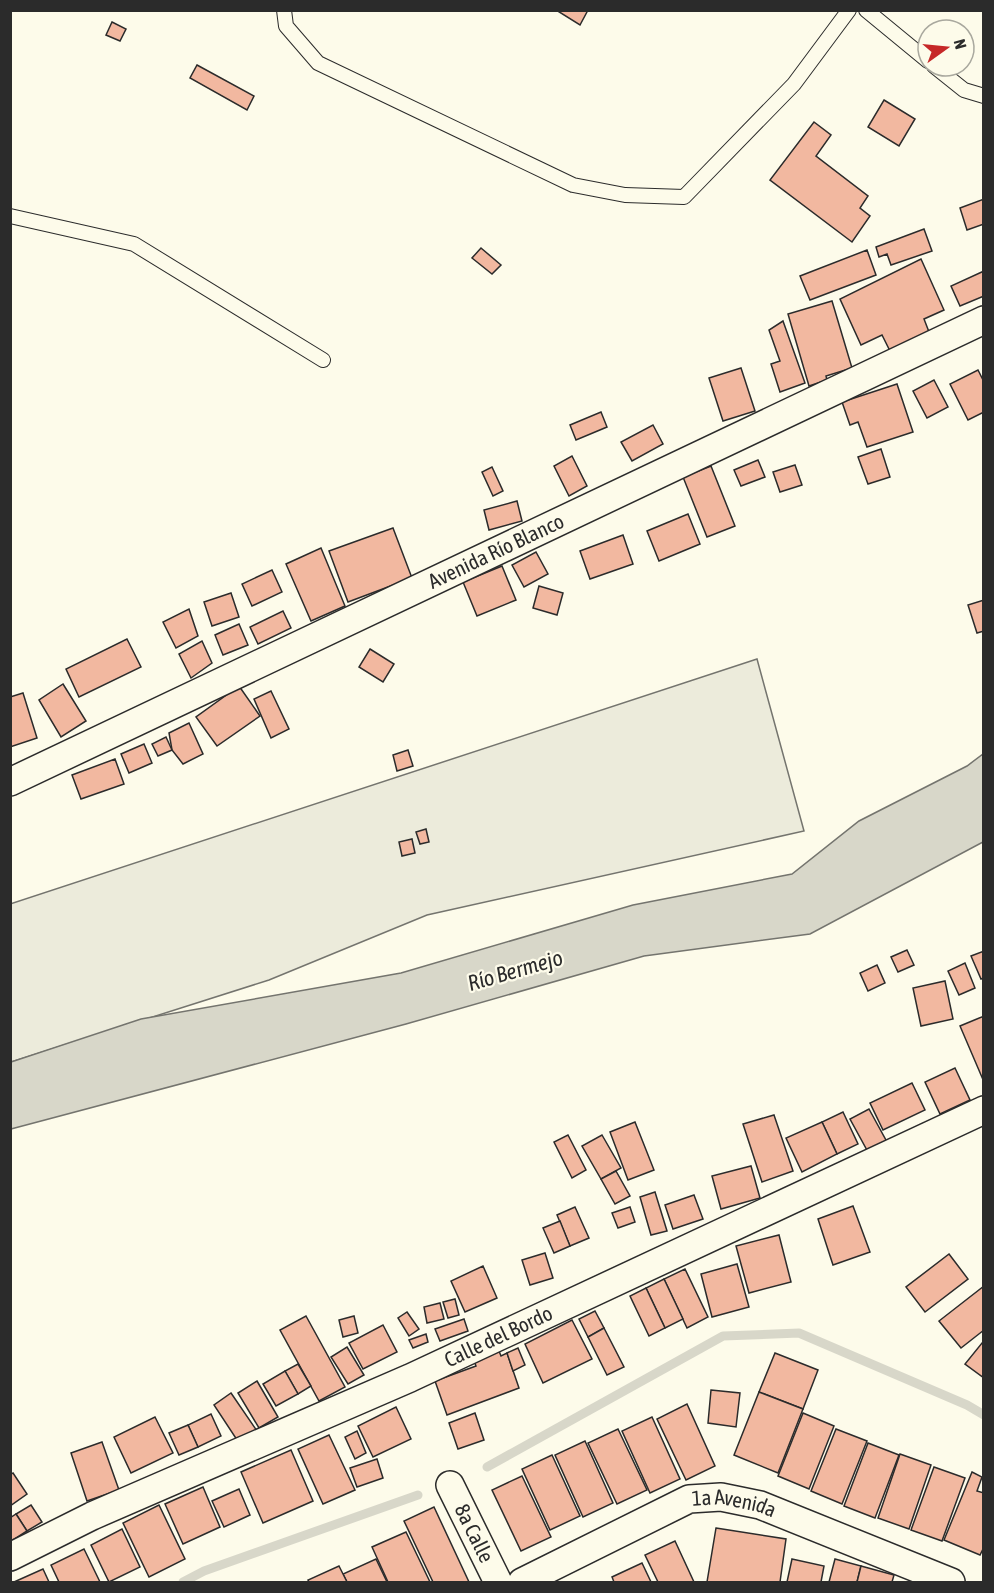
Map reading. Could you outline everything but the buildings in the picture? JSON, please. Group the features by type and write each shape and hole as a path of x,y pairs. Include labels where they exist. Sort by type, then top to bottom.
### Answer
{"street":[{"name":"Avenida Río Blanco","path":"10,782 984,320"},
{"name":"Calle del Bordo","path":"10,1557 92,1516 420,1373 984,1110"},
{"name":"8a Calle","path":"450,1485 498,1582"},
{"name":"1a Avenida","path":"522,1582 689,1499 721,1497 760,1505 951,1582"}],"lane":[{"path":"284,10 286,26 318,63 573,185 625,195 684,197 794,84 849,10"},
{"path":"866,10 916,51"},
{"path":"949,78 964,90 984,96"},
{"path":"10,216 134,244 323,360"}],"shaded area":[{"path":"757,659 804,831 427,915 269,980 11,1062 10,904"}],"water":[{"name":"Río Bermejo","path":"983,754 983,842 810,934 644,956 406,1024 11,1129 11,1062 141,1019 401,973 633,905 792,874 859,821 967,766"}],"waterway":[{"path":"487,1467 723,1336 799,1333 967,1405 984,1415"},
{"path":"183,1582 204,1571 418,1495"}]}
